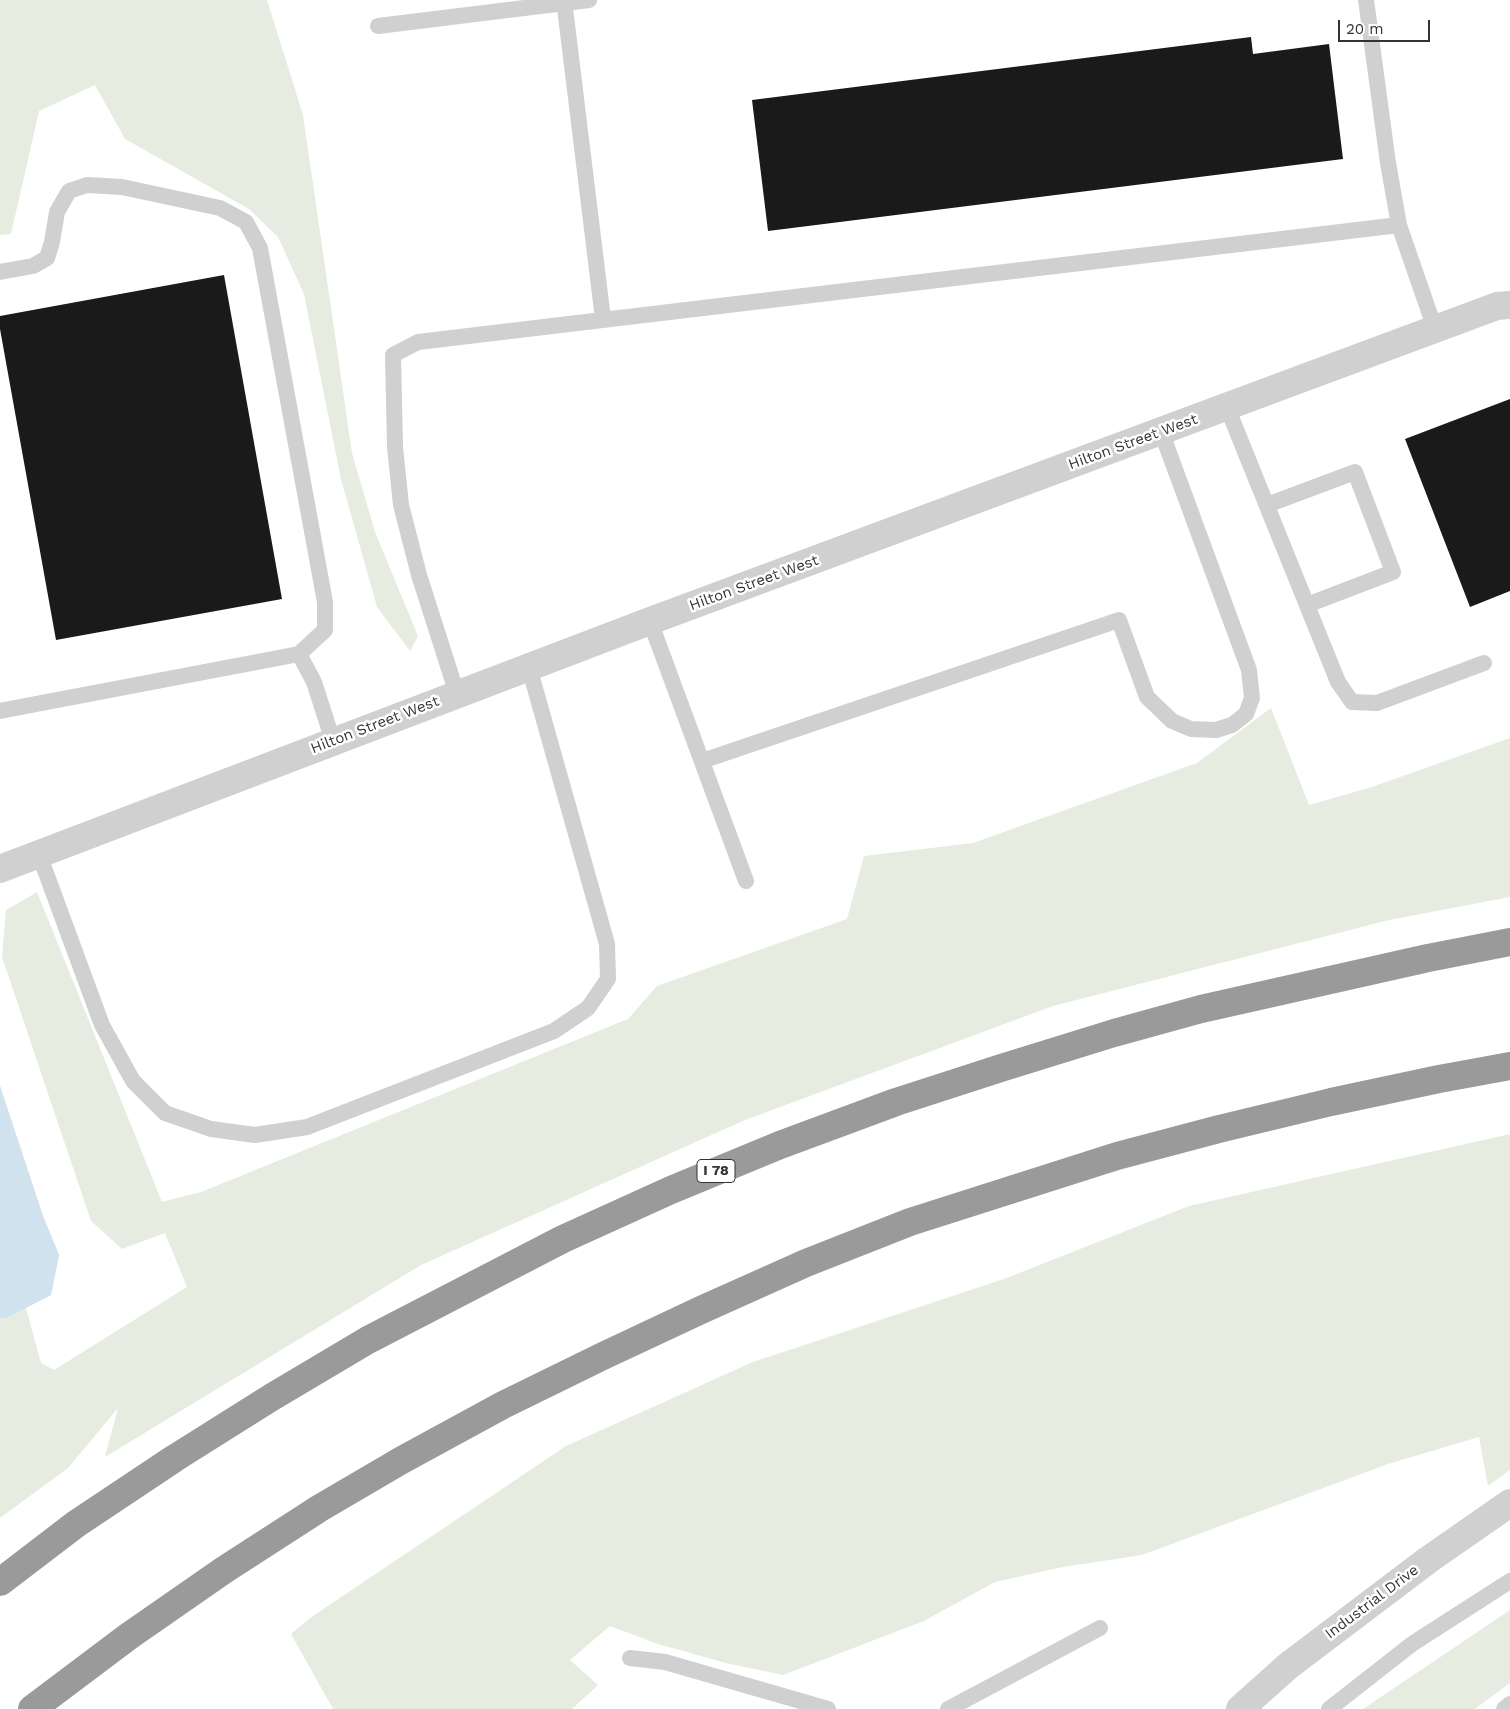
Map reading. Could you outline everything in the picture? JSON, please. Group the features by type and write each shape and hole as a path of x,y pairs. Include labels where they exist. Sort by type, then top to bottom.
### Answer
{"highway":[{"name":"I 78","path":"0,1582 76,1524 176,1458 272,1397 368,1340 563,1239 671,1190 780,1145 896,1102 1114,1033 1220,1004 1510,942"},
{"path":"32,1709 129,1636 224,1570 320,1508 402,1460 502,1405 701,1310 806,1263 910,1222 1117,1156 1331,1102 1510,1066"}],"street":[{"name":"Hilton Street West","path":"0,869 650,621 1497,306 1510,305"},
{"name":"Industrial Drive","path":"1240,1709 1288,1666 1420,1566 1510,1503"}],"lane":[{"path":"378,26 590,0"},
{"path":"1366,0 1388,163 1399,225 1435,329"},
{"path":"564,2 603,319"},
{"path":"0,272 33,266 47,258 58,212 69,191 87,184 122,187 220,208 246,222 260,248 325,602 325,630 299,654 0,711"},
{"path":"457,694 419,575 401,505 396,446 393,355 418,342 1399,225"},
{"path":"1227,407 1338,682 1352,702 1376,703 1484,663"},
{"path":"702,761 1119,620 1147,697 1172,721 1191,729 1216,730 1232,725 1246,714 1252,698 1249,670 1161,431"},
{"path":"1267,506 1355,472 1393,572 1307,605"},
{"path":"650,621 746,881"},
{"path":"299,654 314,682 333,741"},
{"path":"39,854 102,1025 133,1081 165,1113 210,1129 255,1135 306,1127 554,1031 588,1008 608,979 607,944 529,667"},
{"path":"1332,1708 1412,1644 1510,1580"},
{"path":"948,1709 1100,1628"},
{"path":"630,1658 666,1662 828,1709"},
{"path":"1504,1709 1510,1704"}],"shaded area":[{"path":"0,0 267,0 303,115 352,453 375,532 418,636 410,651 377,607 341,479 304,294 278,237 249,209 125,139 95,85 39,111 11,234 0,235"},
{"path":"1271,708 1309,805 1372,787 1510,738 1510,897 1389,920 1053,1006 745,1120 421,1265 105,1457 118,1408 68,1468 0,1518 0,1086 43,1216 59,1255 51,1295 26,1308 41,1363 54,1370 187,1287 165,1233 122,1249 91,1221 2,957 6,910 37,892 162,1202 201,1192 628,1019 657,986 847,919 864,856 973,843 1197,763"},
{"path":"1510,1134 1510,1470 1488,1486 1479,1437 1388,1464 1142,1555 1063,1567 995,1582 924,1621 783,1675 726,1663 658,1644 610,1626 570,1660 598,1685 572,1709 333,1709 291,1634 310,1618 566,1446 753,1362 1004,1279 1189,1206"},
{"path":"1510,1610 1510,1683 1475,1709 1363,1709"}],"water":[{"path":"0,1086 43,1216 59,1255 51,1295 6,1318 0,1318"}],"building":[{"path":"1251,37 1253,54 1329,44 1343,159 768,231 752,100"},
{"path":"224,275 282,599 56,640 0,329 0,316"},
{"path":"1510,399 1510,591 1470,607 1405,439"}]}
